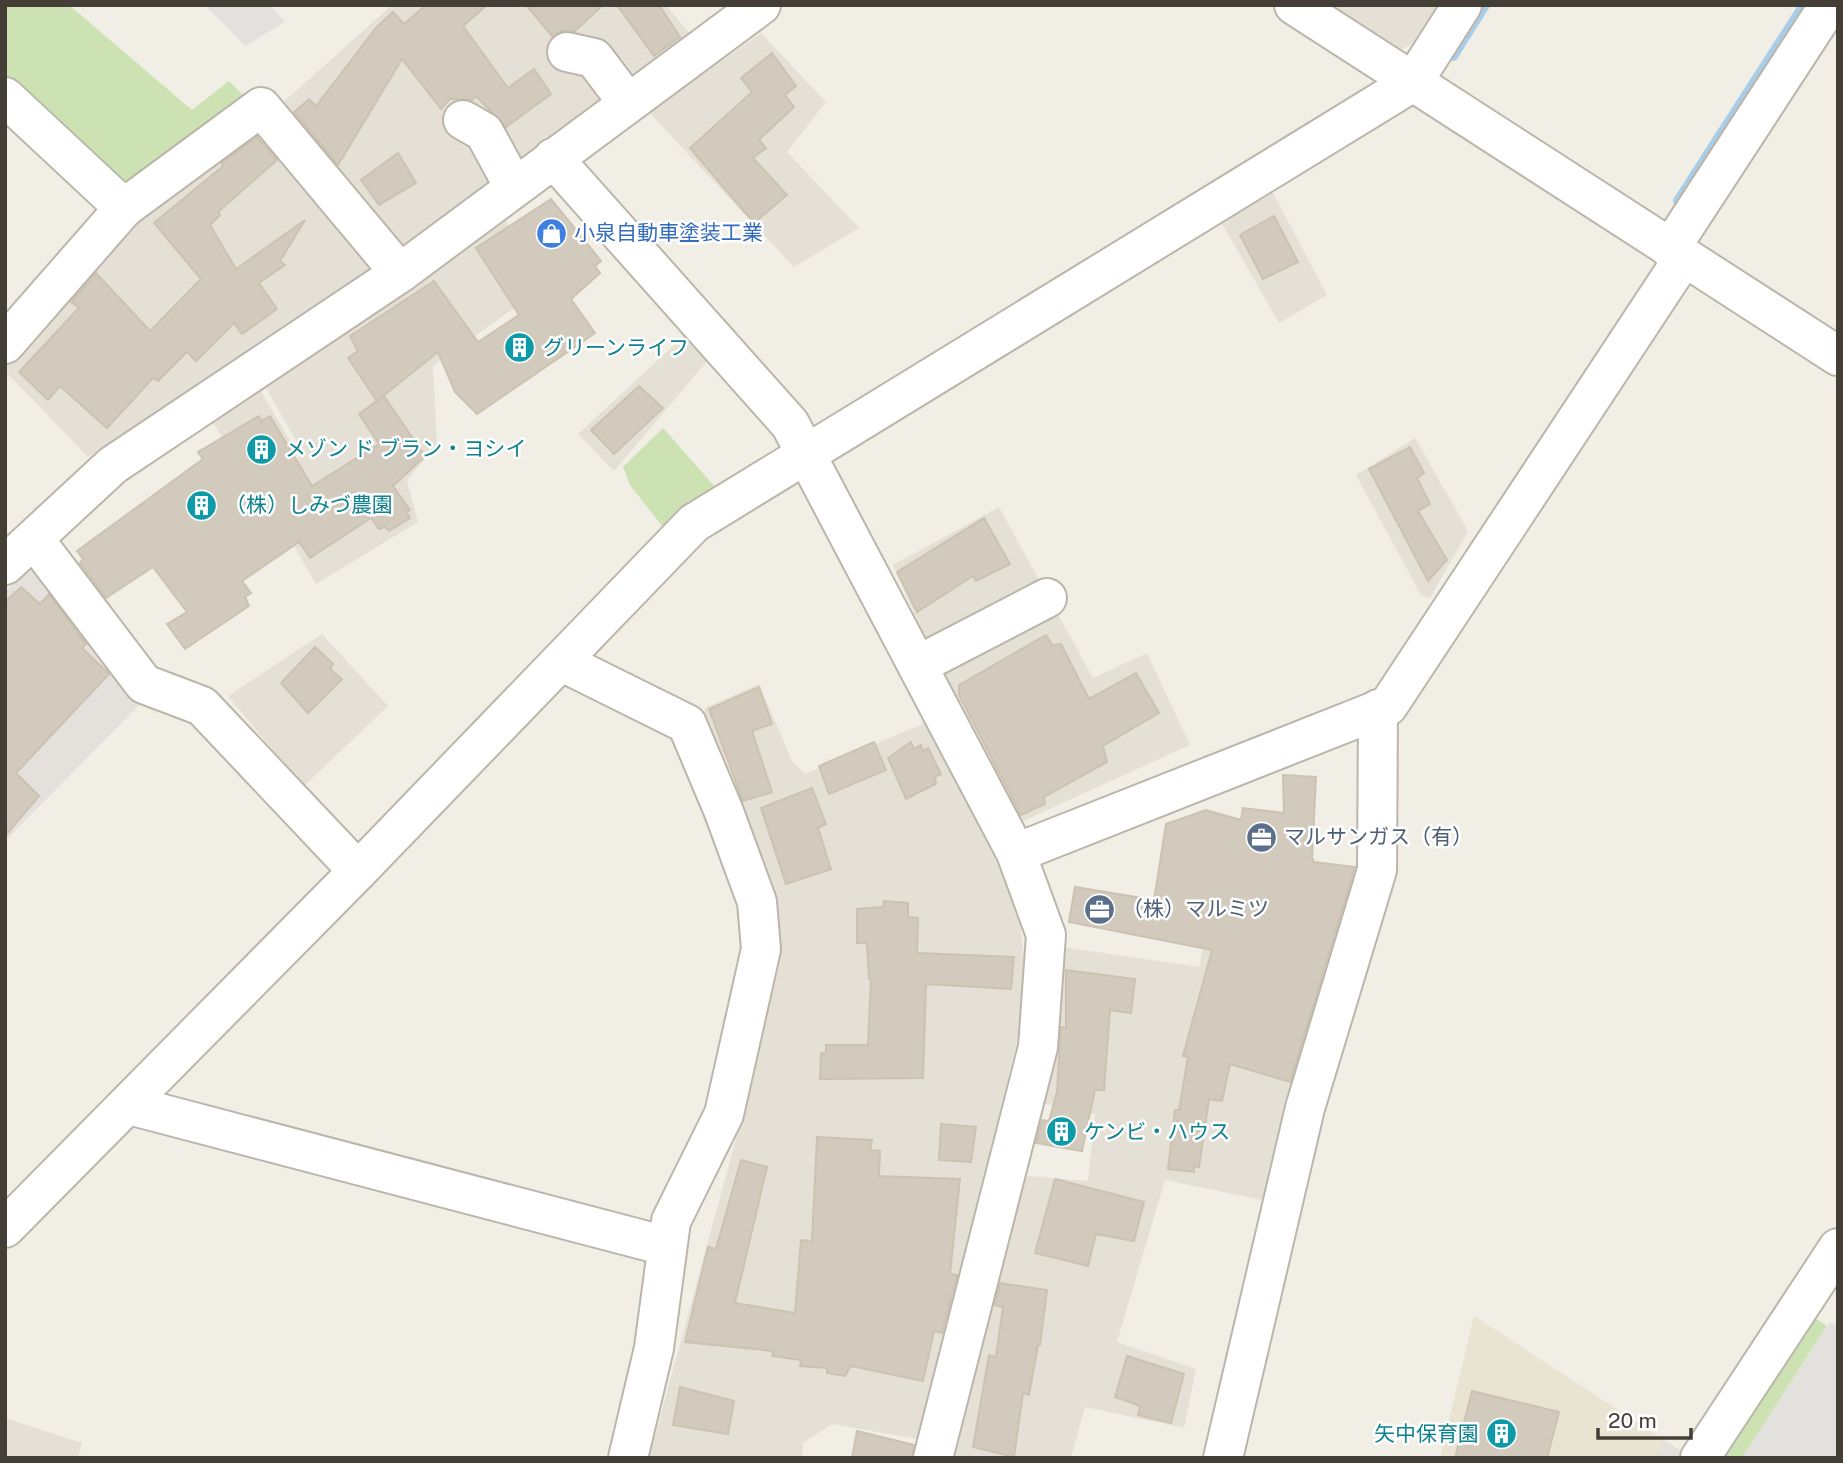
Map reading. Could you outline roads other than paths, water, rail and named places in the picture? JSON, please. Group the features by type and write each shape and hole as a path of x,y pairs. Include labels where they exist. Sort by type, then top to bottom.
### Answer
{"street":[{"path":"5,565 113,465 400,273 761,5"},
{"path":"1294,5 1838,356"},
{"path":"5,1228 358,871 694,523 809,455 1413,82 1462,5"},
{"path":"1016,853 1388,706 1677,253 1829,5"},
{"path":"567,51 594,58 628,103"},
{"path":"5,97 124,208"},
{"path":"5,344 124,208 261,107 400,273"},
{"path":"463,120 484,132 514,187"},
{"path":"552,158 790,424 809,455 1016,853 1046,935 1038,1047 933,1458"},
{"path":"34,539 144,684 202,706 358,871"},
{"path":"918,665 1047,598"},
{"path":"562,662 687,724 757,902 761,949 724,1114 671,1221 654,1348 628,1458"},
{"path":"1223,1458 1305,1108 1377,870 1378,709"},
{"path":"129,1105 666,1246"},
{"path":"1700,1458 1838,1248"}],"waterway":[{"path":"1453,56 1485,5"},
{"path":"1678,201 1804,5"}],"place":[{"name":"小泉自動車塗装工業","path":"551,233"},
{"name":"グリーンライフ","path":"520,348"},
{"name":"メゾン ド ブラン・ヨシイ","path":"262,449"},
{"name":"（株）しみづ農園","path":"202,505"},
{"name":"マルサンガス（有）","path":"1261,837"},
{"name":"（株）マルミツ","path":"1099,909"},
{"name":"ケンビ・ハウス","path":"1061,1132"},
{"name":"矢中保育園","path":"1502,1434"}]}
